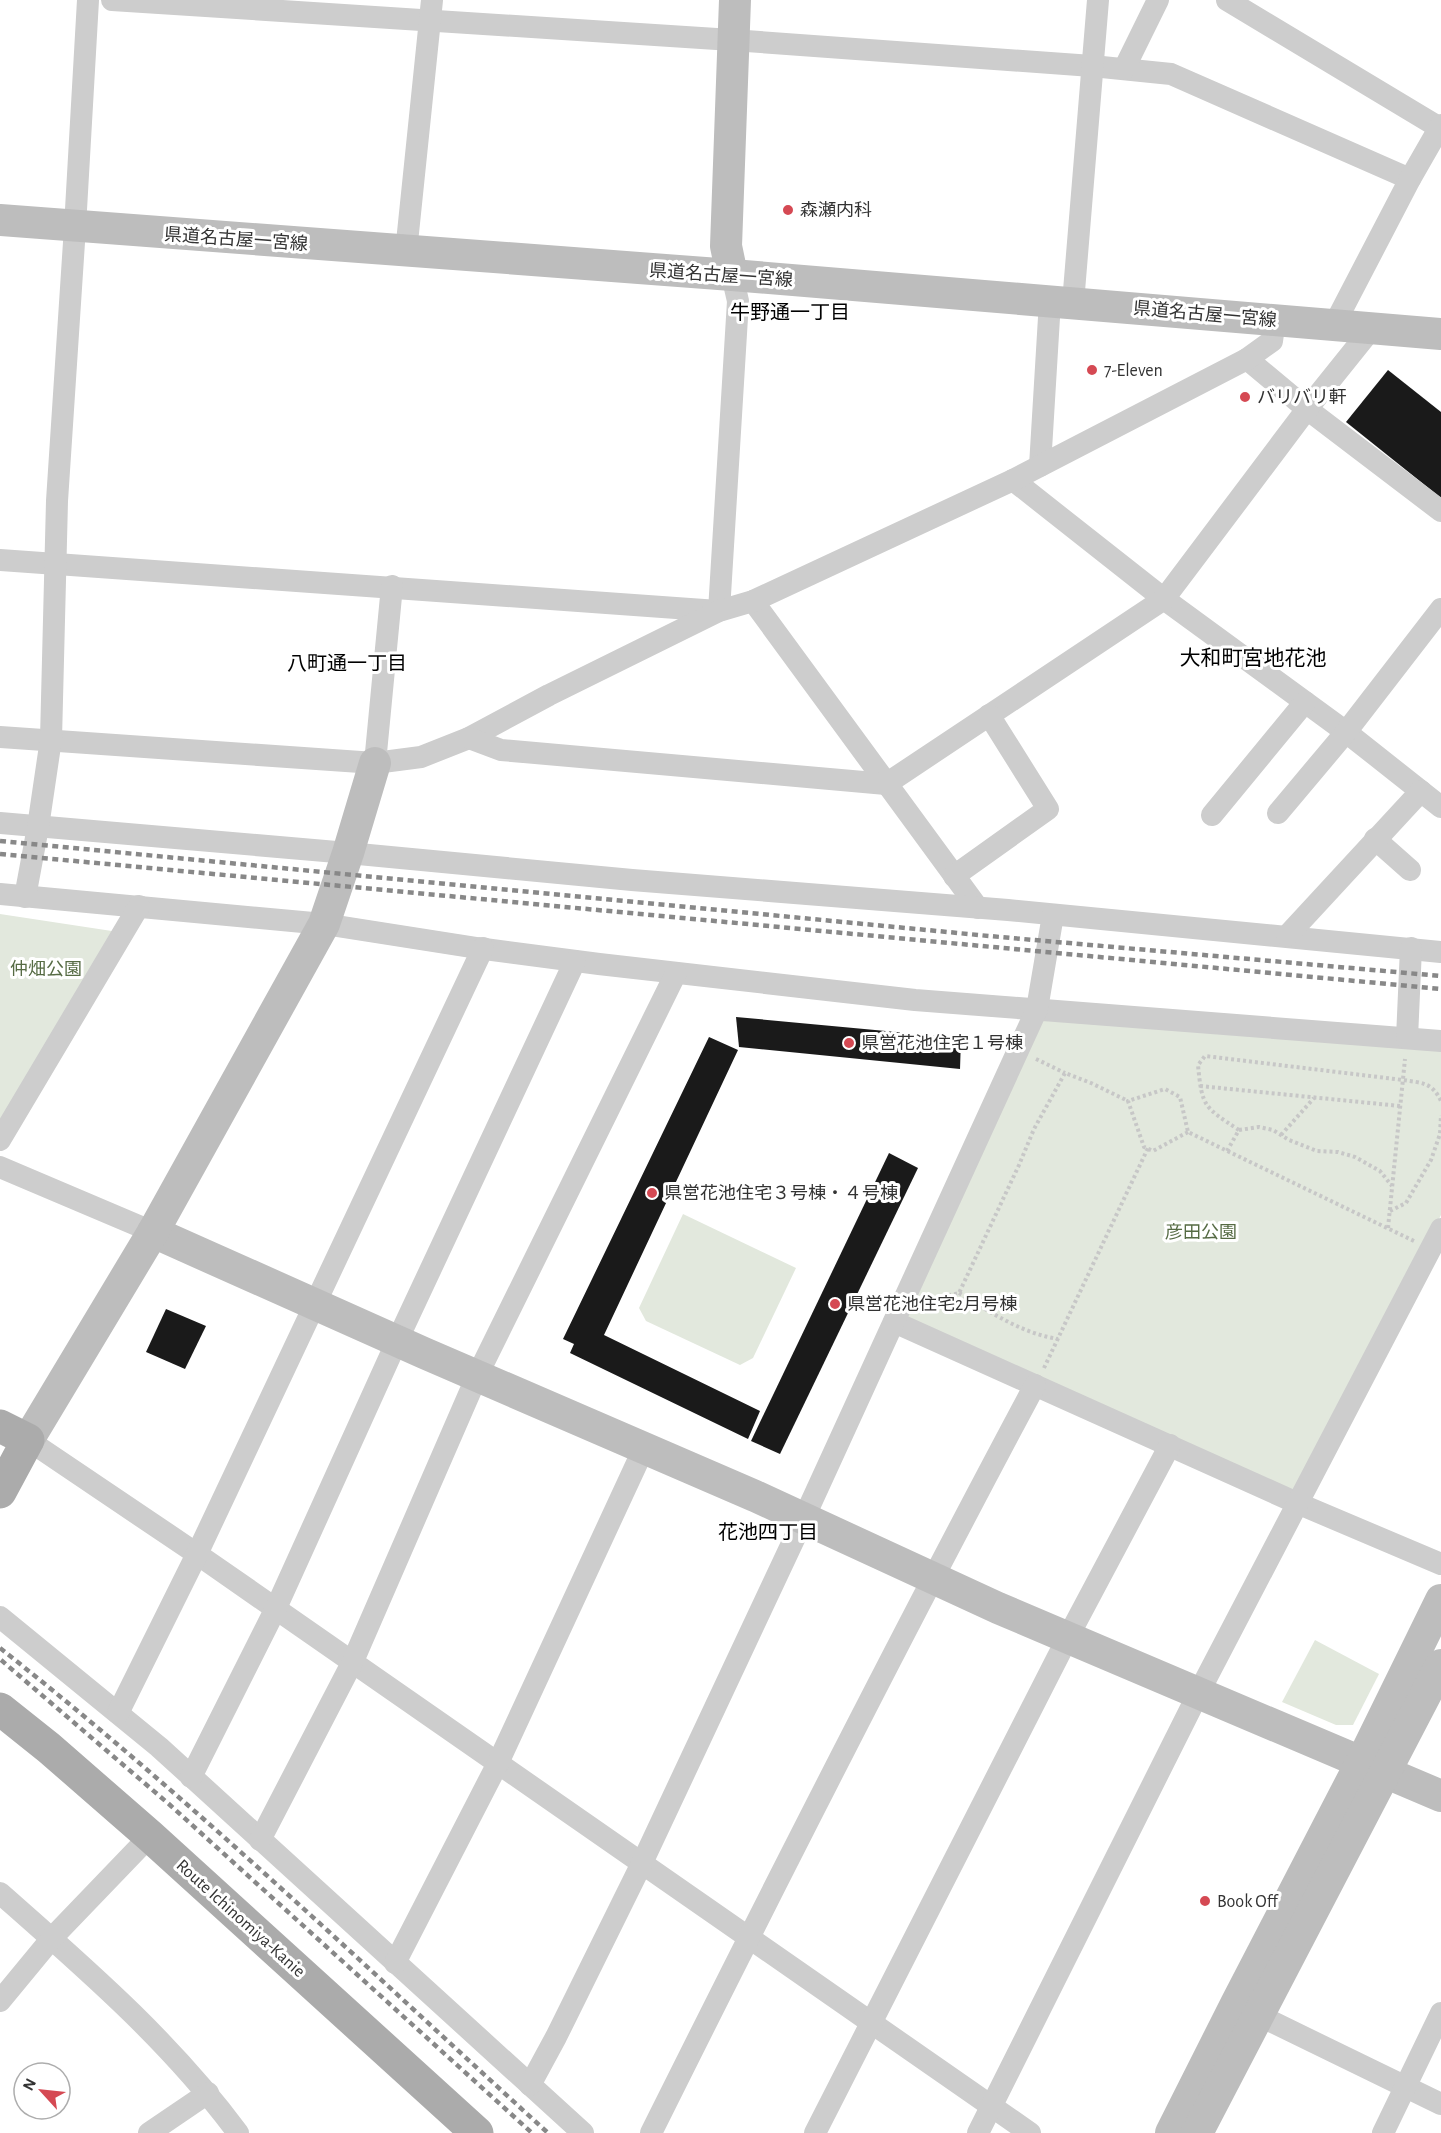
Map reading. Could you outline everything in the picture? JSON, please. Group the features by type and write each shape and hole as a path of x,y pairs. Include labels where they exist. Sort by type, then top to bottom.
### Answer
{"main road":[{"path":"0,1492 14,1433"},
{"name":"Route Ichinomiya-Kanie","path":"0,1709 49,1748 150,1836 477,2133"}],"street":[{"path":"25,897 51,739 54,563 88,0"},
{"path":"112,0 432,11 732,40 1092,66 1171,74 1410,179"},
{"path":"720,611 738,301 726,246 735,0"},
{"path":"1040,466 1092,66 1098,0"},
{"path":"1124,69 1158,0"},
{"path":"1227,0 1438,138 1410,179 1334,325"},
{"path":"406,252 432,11"},
{"name":"県道名古屋一宮線","path":"0,220 732,275 1441,334"},
{"path":"0,737 375,763 421,757 470,738 549,695 720,611 753,601 1013,480 1247,358 1272,341 1275,319"},
{"path":"470,738 501,750 886,784 1164,599 1307,409 1372,328"},
{"path":"1247,358 1307,409 1441,512"},
{"path":"1013,480 1164,599 1346,732 1441,807"},
{"path":"0,560 720,611"},
{"path":"392,586 375,763 324,924 153,1232 14,1433 353,1661 1030,2133"},
{"path":"753,601 978,908"},
{"path":"1278,813 1346,732 1441,609"},
{"path":"1212,815 1305,702"},
{"path":"954,876 1048,809 989,715"},
{"path":"1287,936 1421,791"},
{"path":"0,823 632,880 978,908 1441,952"},
{"path":"1375,839 1410,870"},
{"path":"0,894 324,924 575,961 915,1000 1441,1041"},
{"path":"0,1140 139,906"},
{"path":"530,2085 642,1863 804,1518 1037,1009 1053,915"},
{"path":"118,1713 197,1554 483,948"},
{"path":"1407,1038 1411,948"},
{"path":"191,1777 276,1608 575,961"},
{"path":"260,1840 353,1661 477,1376 676,972"},
{"path":"0,1167 804,1518 1068,1637 1441,1797"},
{"path":"978,2133 1199,1692 1437,1241"},
{"path":"898,1314 1035,1385 1297,1503 1441,1564"},
{"path":"651,2133 932,1577 1035,1385"},
{"path":"815,2133 1068,1637 1170,1445"},
{"path":"394,1963 498,1763 644,1448"},
{"path":"1197,2133 1258,2015 1374,1767 1441,1600"},
{"path":"0,1617 118,1713 191,1777 583,2133"},
{"path":"1171,2133 1236,2004 1374,1767 1441,1665"},
{"path":"0,2001 52,1938 150,1836"},
{"path":"0,1893 141,2020 208,2093 238,2133"},
{"path":"1383,2133 1441,2013"},
{"path":"1258,2015 1441,2104"},
{"path":"149,2133 208,2093"}],"path":[{"path":"1388,1228 1407,1038"},
{"path":"1018,1051 1128,1101 1165,1089 1180,1097 1188,1132"},
{"path":"1392,1187 1380,1171 1355,1157 1338,1152 1317,1151 1273,1130 1259,1127 1239,1130 1205,1105 1198,1065 1205,1056 1403,1080 1425,1084 1436,1089 1441,1101"},
{"path":"898,1314 959,1293 1034,1129 1065,1072"},
{"path":"1200,1086 1400,1106"},
{"path":"1281,1135 1314,1098"},
{"path":"1128,1101 1144,1147 1153,1151 1188,1132"},
{"path":"1390,1211 1406,1203 1431,1160 1440,1134 1441,1115"},
{"path":"1227,1151 1239,1130"},
{"path":"1188,1132 1388,1228 1437,1241"},
{"path":"1035,1385 1148,1148"},
{"path":"959,1293 997,1317 1036,1335 1058,1339"}],"green space":[{"name":"仲畑公園","path":"0,914 125,933 0,1131"},
{"name":"彦田公園","path":"1040,1019 1441,1048 1441,1215 1297,1495 898,1320"},
{"path":"683,1214 796,1268 753,1358 740,1365 646,1321 639,1308"},
{"path":"1315,1640 1379,1674 1353,1725 1336,1725 1282,1702"}],"building":[{"path":"1388,370 1441,412 1441,498 1346,422"},
{"name":"県営花池住宅１号棟","path":"736,1017 961,1038 960,1069 739,1047"},
{"name":"県営花池住宅３号棟・４号棟","path":"709,1037 738,1050 604,1335 760,1411 748,1439 570,1353 574,1344 563,1339"},
{"name":"県営花池住宅2月号棟","path":"889,1153 918,1168 780,1454 751,1441"},
{"path":"166,1309 206,1326 185,1369 146,1352"}],"railway":[{"path":"0,841 989,936 1441,976"},
{"path":"0,854 1441,989"},
{"path":"0,1648 71,1705 210,1825 548,2133"},
{"path":"1,1660 170,1805 532,2133"}],"place":[{"name":"森瀬内科","path":"788,210"},
{"name":"7-Eleven","path":"1092,370"},
{"name":"バリバリ軒","path":"1245,397"},
{"name":"県営花池住宅１号棟","path":"849,1043"},
{"name":"県営花池住宅３号棟・４号棟","path":"652,1193"},
{"name":"県営花池住宅2月号棟","path":"835,1304"},
{"name":"Book Off","path":"1205,1901"}],"district":[{"name":"牛野通一丁目","path":"790,312"},
{"name":"大和町宮地花池","path":"1253,658"},
{"name":"八町通一丁目","path":"347,663"},
{"name":"花池四丁目","path":"768,1532"}]}
